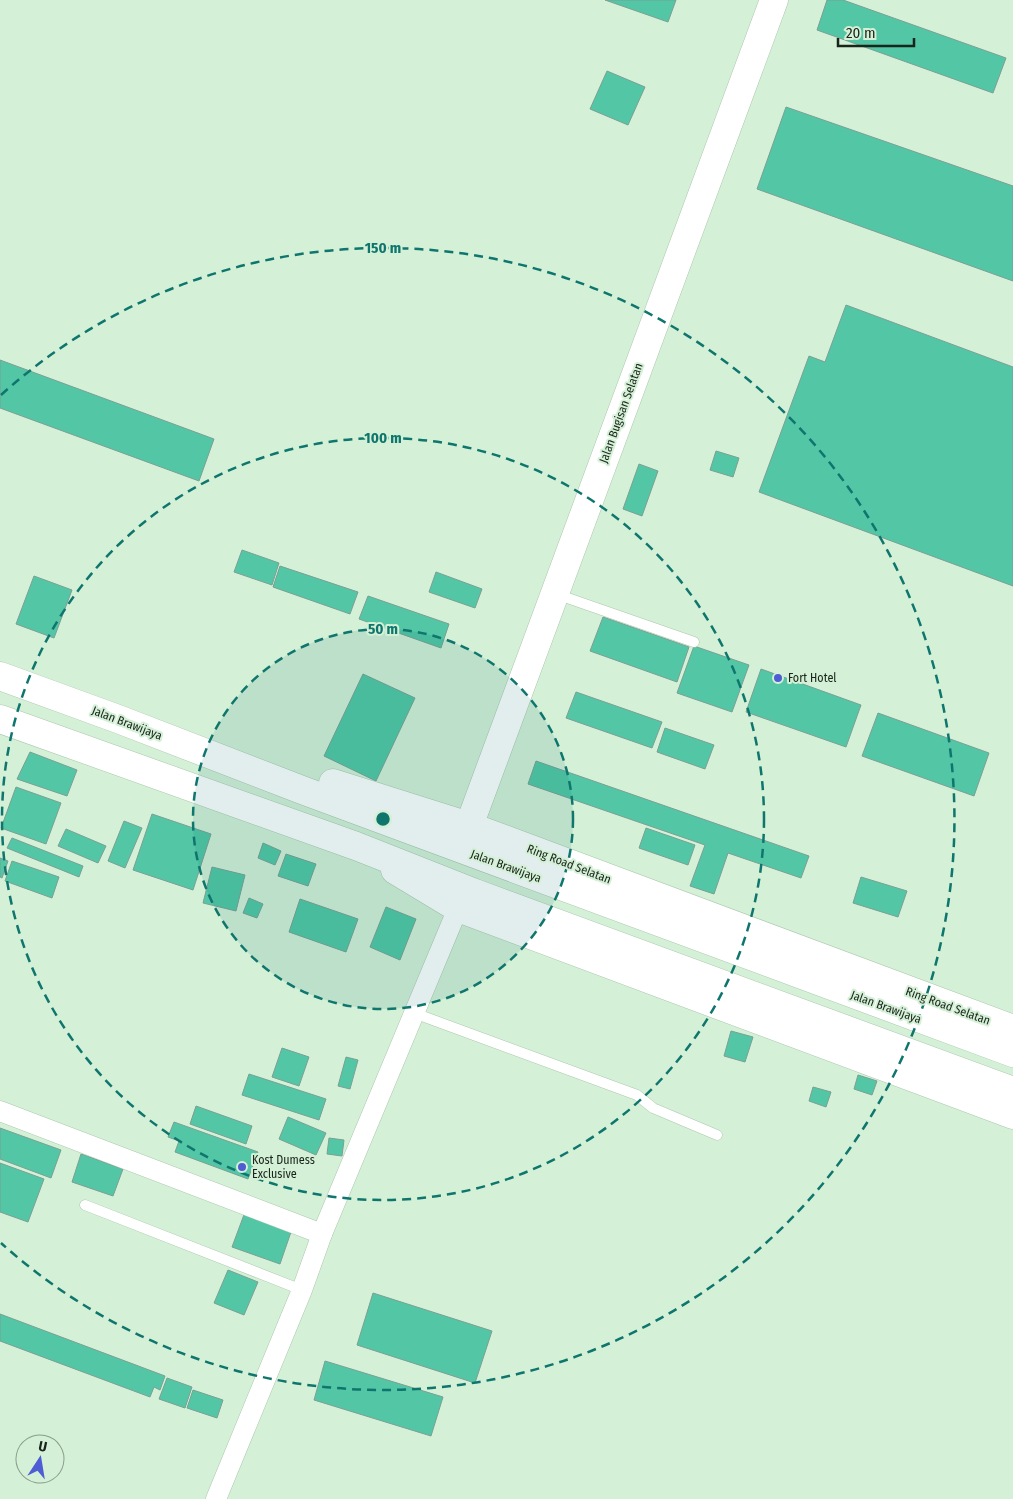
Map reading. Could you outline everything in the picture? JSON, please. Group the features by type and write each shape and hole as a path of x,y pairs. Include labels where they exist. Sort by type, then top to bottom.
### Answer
{"main road":[{"name":"Jalan Bugisan Selatan","path":"469,826 774,0"},
{"name":"Jalan Brawijaya","path":"0,676 1013,1054"},
{"path":"0,719 356,846 475,893 1013,1091"},
{"name":"Ring Road Selatan","path":"118,719 198,741 469,826 1013,1030"},
{"path":"356,846 458,908 1013,1115"}],"street":[{"path":"216,1499 302,1290 322,1234 458,908"},
{"path":"0,1111 322,1234"}],"lane":[{"path":"555,593 694,642"},
{"path":"414,1013 636,1095 653,1108 717,1135"},
{"path":"85,1204 302,1290"}],"building":[{"path":"605,0 676,0 668,22"},
{"path":"827,0 843,0 1006,58 993,93 817,30"},
{"path":"607,71 645,87 628,125 590,109"},
{"path":"786,107 1013,186 1013,281 757,189"},
{"path":"846,305 1013,367 1013,586 759,492 809,356 825,362"},
{"path":"0,360 214,439 199,481 0,408"},
{"path":"716,451 739,458 733,477 710,470"},
{"path":"639,464 658,471 642,516 623,509"},
{"path":"242,550 279,563 272,585 234,572"},
{"path":"280,566 358,592 350,614 273,587"},
{"path":"436,572 482,589 475,608 429,592"},
{"path":"34,576 72,590 54,638 16,624"},
{"path":"368,596 449,624 441,648 359,619"},
{"path":"603,617 689,647 677,682 590,651"},
{"path":"694,646 749,665 732,712 677,693"},
{"path":"761,669 861,705 846,747 746,712"},
{"path":"363,674 415,698 376,781 324,756"},
{"path":"576,692 662,722 652,748 566,718"},
{"path":"878,713 989,753 974,796 862,756"},
{"path":"665,728 714,745 705,769 657,752"},
{"path":"30,752 77,770 67,796 17,779"},
{"path":"536,761 809,856 801,878 728,853 714,894 690,886 705,845 528,784"},
{"path":"16,787 61,803 46,844 1,828"},
{"path":"152,814 211,834 193,890 133,870"},
{"path":"124,821 142,828 125,868 108,861"},
{"path":"646,828 695,845 688,865 639,848"},
{"path":"66,829 106,846 98,863 58,846"},
{"path":"12,838 83,866 79,877 7,848"},
{"path":"263,843 281,851 275,865 258,858"},
{"path":"286,854 316,864 308,886 278,876"},
{"path":"0,858 8,861 2,878 0,877"},
{"path":"12,861 59,877 52,898 5,881"},
{"path":"212,867 245,875 236,911 203,903"},
{"path":"861,877 907,891 898,917 853,903"},
{"path":"249,898 263,904 257,918 243,913"},
{"path":"300,899 358,919 346,952 289,932"},
{"path":"386,907 416,919 400,960 370,947"},
{"path":"731,1031 753,1037 745,1062 724,1056"},
{"path":"282,1048 309,1057 299,1086 272,1077"},
{"path":"346,1057 358,1060 350,1089 338,1086"},
{"path":"249,1074 326,1099 319,1120 242,1095"},
{"path":"858,1075 877,1081 872,1095 854,1089"},
{"path":"813,1087 831,1092 826,1107 809,1101"},
{"path":"196,1106 252,1126 246,1144 190,1124"},
{"path":"288,1117 326,1133 316,1155 279,1139"},
{"path":"174,1122 258,1152 248,1179 175,1152 179,1141 168,1137"},
{"path":"0,1128 61,1150 51,1178 0,1159"},
{"path":"329,1138 344,1140 342,1156 327,1154"},
{"path":"81,1154 123,1169 113,1196 72,1182"},
{"path":"0,1163 44,1179 28,1222 0,1212"},
{"path":"245,1212 292,1229 280,1264 232,1247"},
{"path":"228,1270 258,1282 244,1315 214,1303"},
{"path":"373,1293 492,1331 475,1383 357,1345"},
{"path":"0,1314 165,1376 160,1390 154,1387 150,1397 0,1341"},
{"path":"325,1361 443,1397 431,1436 314,1400"},
{"path":"167,1378 192,1387 185,1408 159,1399"},
{"path":"193,1390 223,1400 217,1418 187,1408"}],"place":[{"name":"Fort Hotel","path":"778,678"},
{"name":"Kost Dumess Exclusive","path":"242,1167"}]}
